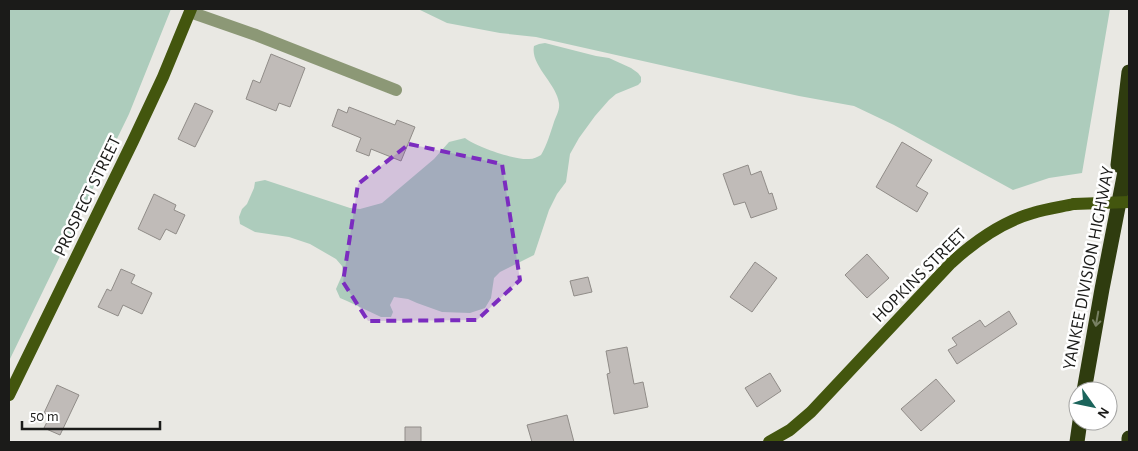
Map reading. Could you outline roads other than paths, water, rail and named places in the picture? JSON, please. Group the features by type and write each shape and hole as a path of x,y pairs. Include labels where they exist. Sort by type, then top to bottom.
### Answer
{"highway":[{"path":"1102,289 1129,72"},
{"name":"YANKEE DIVISION HIGHWAY","path":"1086,381 1129,151"}],"main road":[{"name":"PROSPECT STREET","path":"9,395 133,141 163,77 190,10"},
{"name":"HOPKINS STREET","path":"768,442 790,430 811,412 951,263 967,248 992,231 1019,217 1046,209 1074,204 1129,202"}],"street":[{"path":"190,10 396,90"}]}
